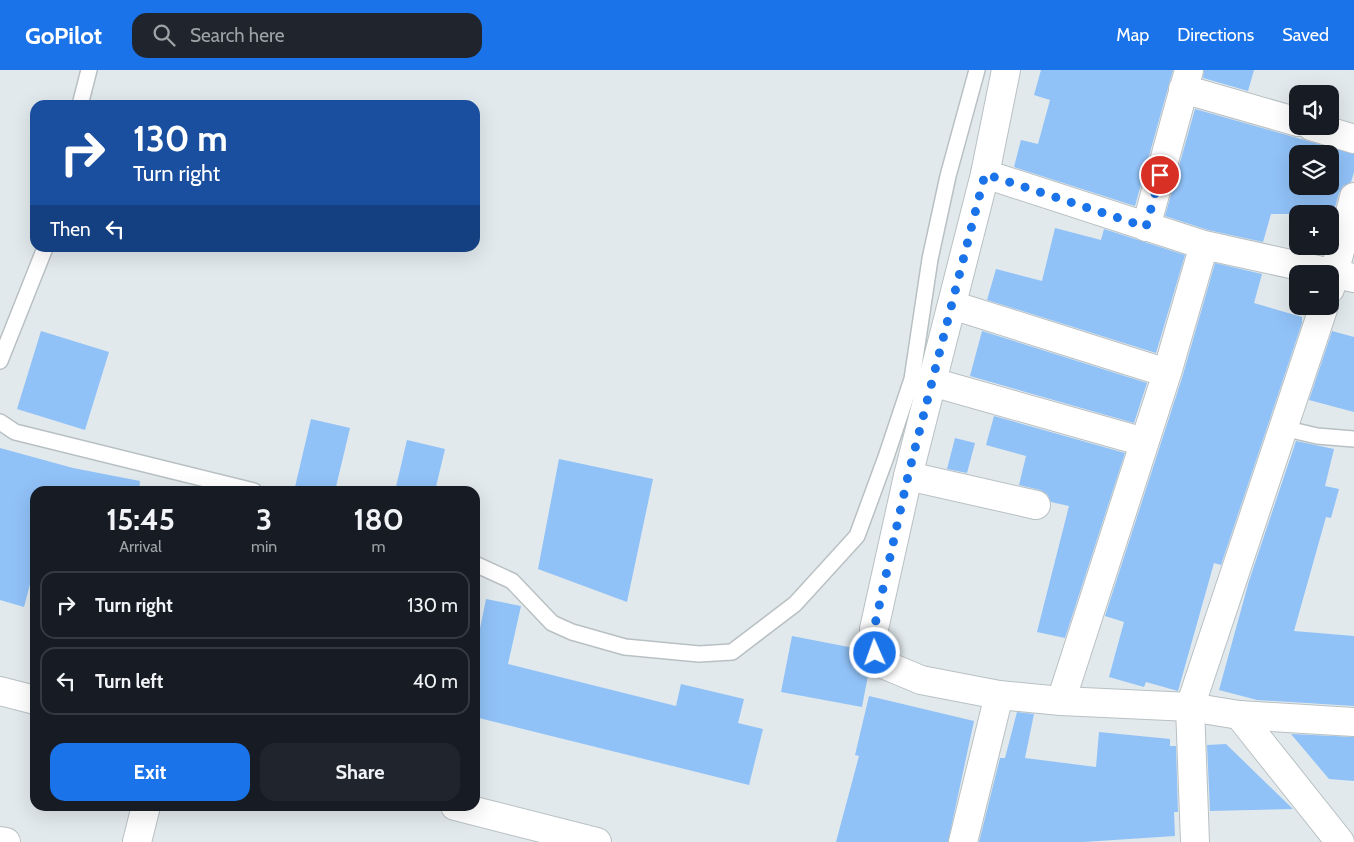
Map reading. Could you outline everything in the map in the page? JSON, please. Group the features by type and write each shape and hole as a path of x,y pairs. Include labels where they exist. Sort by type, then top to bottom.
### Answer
{"street":[{"path":"1006,70 985,174 908,476 874,629 875,653 885,664 908,676 999,695 1061,701 1190,707 1239,715 1354,722"},
{"path":"1146,227 1186,80 1289,119"},
{"path":"1339,134 1354,139"},
{"path":"985,174 1204,245 1340,280 1354,197"},
{"path":"1061,701 1167,373 1204,245"},
{"path":"952,305 1167,373"},
{"path":"1188,841 1190,707 1321,315"},
{"path":"932,382 1144,442"},
{"path":"908,476 1036,505"},
{"path":"0,691 30,699"},
{"path":"963,842 999,695"},
{"path":"1239,715 1340,842"},
{"path":"137,842 145,811"},
{"path":"470,811 537,834 597,842"},
{"path":"0,841 6,842"}],"lane":[{"path":"81,100 89,70"},
{"path":"480,566 512,581 552,623 572,632 625,647 699,654 732,652 795,604 857,536 886,457 912,379 930,259 948,176 977,70"},
{"path":"0,362 43,252"},
{"path":"0,422 15,432 234,486"},
{"path":"1283,428 1317,436 1354,439"}],"building":[{"path":"1041,70 1173,70 1135,206 1014,167 1021,140 1038,144 1050,100 1034,95"},
{"path":"1204,70 1254,70 1248,91 1203,78"},
{"path":"1195,109 1322,145 1289,145 1289,195 1338,195 1336,205 1289,205 1289,214 1271,214 1263,242 1208,230 1165,216"},
{"path":"1339,150 1354,154 1354,172 1351,182 1343,186 1339,193"},
{"path":"1055,228 1101,240 1104,229 1185,255 1156,353 987,300 996,269 1042,281"},
{"path":"1215,263 1262,274 1254,303 1289,313 1289,315 1302,317 1302,323 1221,565 1214,563 1178,691 1146,682 1144,687 1109,677 1124,622 1105,616 1182,378"},
{"path":"41,331 109,352 85,430 17,409"},
{"path":"982,331 1147,383 1134,423 970,376"},
{"path":"1332,331 1354,337 1354,412 1309,400"},
{"path":"994,416 1125,453 1065,638 1037,632 1069,506 1051,502 1047,494 1040,490 1019,485 1026,456 986,445"},
{"path":"311,419 350,428 336,486 295,486"},
{"path":"955,438 975,443 967,473 947,469"},
{"path":"407,440 445,449 436,486 396,486"},
{"path":"1296,441 1334,449 1325,486 1339,489 1331,518 1326,517 1294,631 1354,636 1354,706 1257,700 1219,690 1249,581"},
{"path":"0,448 73,468 140,481 140,486 30,486 30,584 24,607 0,600"},
{"path":"559,459 653,479 627,602 538,569"},
{"path":"486,599 521,606 508,664 676,706 681,684 744,699 738,723 763,729 749,785 480,718 480,628"},
{"path":"792,636 859,649 863,662 869,670 862,707 781,692"},
{"path":"869,696 974,721 948,842 836,842 859,756 855,755"},
{"path":"1017,712 1034,714 1025,758 1096,767 1099,732 1170,739 1170,746 1176,746 1178,812 1174,812 1175,836 1083,842 979,842 1000,758 1005,758"},
{"path":"1291,734 1354,737 1354,781 1329,779"},
{"path":"1226,744 1293,809 1210,811 1207,745"}],"route":[{"path":"875,653 874,629 908,476 985,174 1146,227 1160,175"}]}
